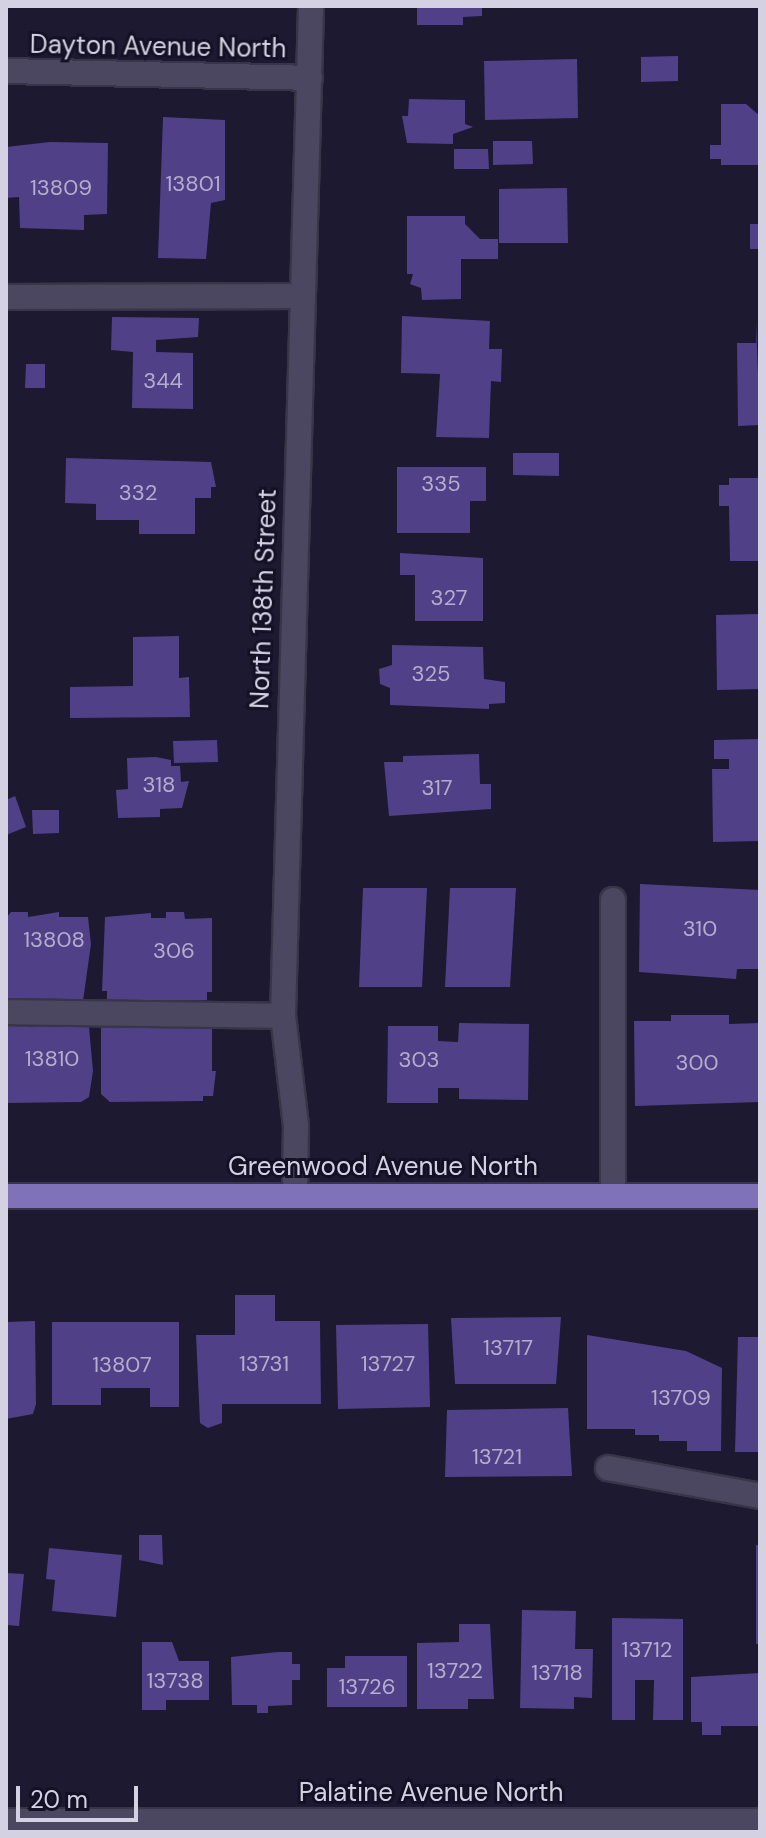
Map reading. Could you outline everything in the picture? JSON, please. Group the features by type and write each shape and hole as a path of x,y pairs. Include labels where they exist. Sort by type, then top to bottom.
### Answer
{"main road":[{"name":"Greenwood Avenue North","path":"6,1196 760,1196"}],"street":[{"name":"North 138th Street","path":"295,1194 296,1126 283,1016 311,6"},
{"name":"Dayton Avenue North","path":"6,71 310,78"},
{"path":"6,297 302,296"},
{"path":"613,900 613,1195"},
{"path":"6,1012 283,1016"},
{"path":"608,1468 760,1496"},
{"name":"Palatine Avenue North","path":"6,1821 760,1821"}],"building":[{"path":"417,6 482,6 482,16 463,17 463,25 417,25"},
{"path":"678,56 678,81 641,82 641,57"},
{"path":"577,59 578,118 485,120 484,61"},
{"path":"409,99 465,100 465,124 473,127 453,134 453,144 407,143 402,116 408,116"},
{"path":"721,104 746,104 760,116 760,165 721,165 721,159 710,159 710,145 721,145"},
{"path":"163,117 225,120 225,200 211,203 206,259 158,258"},
{"path":"493,141 532,141 533,164 493,165"},
{"path":"50,142 108,143 107,214 84,215 84,230 20,228 19,197 6,198 6,147"},
{"path":"454,149 488,149 489,169 454,169"},
{"path":"567,188 568,243 499,243 499,189"},
{"path":"407,216 465,216 465,224 480,239 498,239 498,259 461,259 461,299 422,300 421,288 410,284 413,274 407,274"},
{"path":"750,224 760,224 760,249 750,249"},
{"path":"402,316 490,321 489,349 502,349 501,382 491,381 489,438 436,437 440,374 401,373"},
{"path":"112,317 199,318 198,337 156,340 156,352 193,353 193,409 132,408 133,352 111,350"},
{"path":"756,322 760,425 738,426 737,343 756,343"},
{"path":"26,364 45,364 45,388 25,388"},
{"path":"513,453 559,453 559,476 513,475"},
{"path":"66,458 211,462 216,487 211,487 211,498 195,498 195,534 139,534 139,520 96,520 96,504 65,503"},
{"path":"397,467 486,467 486,501 470,501 470,533 397,533"},
{"path":"729,478 760,478 760,561 730,561 729,506 719,506 719,485 729,485"},
{"path":"400,553 483,558 483,621 415,621 415,575 400,575"},
{"path":"760,614 760,689 717,690 716,615"},
{"path":"179,636 179,678 189,677 190,717 70,718 70,687 133,686 133,637"},
{"path":"392,645 483,647 484,679 505,682 505,703 489,704 489,709 390,705 390,688 380,684 379,669 392,665"},
{"path":"760,739 760,841 713,842 712,769 729,769 729,759 714,759 714,740"},
{"path":"217,740 218,762 174,763 173,741"},
{"path":"479,754 480,784 491,784 491,809 389,816 384,762 403,762 403,756"},
{"path":"127,758 171,760 171,766 180,766 181,782 189,781 182,808 160,809 160,817 118,818 116,790 128,789"},
{"path":"15,796 26,827 6,835 6,800"},
{"path":"32,810 59,810 59,833 33,834"},
{"path":"640,884 760,890 760,969 737,969 736,979 639,972"},
{"path":"363,888 427,888 422,987 359,987"},
{"path":"450,888 516,888 510,987 445,987"},
{"path":"11,912 28,912 28,917 59,912 59,917 88,917 91,944 83,1001 6,1001 6,918"},
{"path":"166,912 184,912 185,919 212,918 212,992 207,992 207,1000 107,1001 107,991 102,991 105,917 151,913 151,918 166,918"},
{"path":"671,1015 729,1015 729,1024 760,1023 760,1102 635,1106 634,1021 671,1021"},
{"path":"36,1017 82,1017 82,1027 89,1027 93,1071 89,1097 81,1102 6,1103 6,1018 29,1018 29,1027 36,1027"},
{"path":"161,1019 206,1019 207,1028 212,1028 212,1071 216,1071 213,1096 203,1096 203,1101 110,1102 101,1094 101,1027 107,1027 107,1020 155,1020 155,1028 161,1028"},
{"path":"459,1023 529,1024 528,1100 459,1099 459,1088 438,1088 438,1103 387,1103 388,1026 438,1026 438,1041 458,1042"},
{"path":"235,1295 275,1295 275,1321 320,1321 321,1404 222,1404 222,1423 208,1428 200,1423 196,1335 235,1335"},
{"path":"561,1317 556,1384 455,1384 451,1318"},
{"path":"35,1321 36,1404 33,1414 6,1419 6,1322"},
{"path":"52,1322 179,1322 179,1407 150,1407 150,1388 101,1388 101,1405 52,1405"},
{"path":"428,1324 430,1407 338,1409 336,1325"},
{"path":"587,1335 686,1351 722,1368 721,1451 687,1451 687,1441 659,1441 659,1435 635,1435 635,1429 587,1429"},
{"path":"738,1337 760,1337 760,1452 735,1452"},
{"path":"568,1408 572,1476 445,1477 447,1410"},
{"path":"139,1535 162,1535 163,1565 139,1560"},
{"path":"756,1545 760,1545 760,1644 756,1644"},
{"path":"49,1548 122,1555 116,1617 52,1611 55,1580 46,1579"},
{"path":"6,1573 24,1574 19,1626 6,1625"},
{"path":"522,1610 576,1611 575,1649 593,1649 592,1698 574,1697 574,1709 520,1708"},
{"path":"612,1618 683,1619 683,1720 653,1720 654,1680 635,1680 635,1720 612,1720"},
{"path":"459,1624 490,1624 494,1699 468,1699 468,1709 417,1709 417,1643 459,1642"},
{"path":"142,1642 172,1642 179,1661 209,1661 209,1700 166,1700 166,1710 142,1710"},
{"path":"292,1652 292,1664 300,1664 300,1680 292,1680 292,1705 268,1706 268,1713 257,1713 257,1705 232,1705 231,1657"},
{"path":"345,1656 407,1656 407,1707 327,1707 327,1668 345,1668"},
{"path":"760,1673 760,1726 721,1726 721,1735 702,1735 702,1722 691,1722 691,1677"}]}
